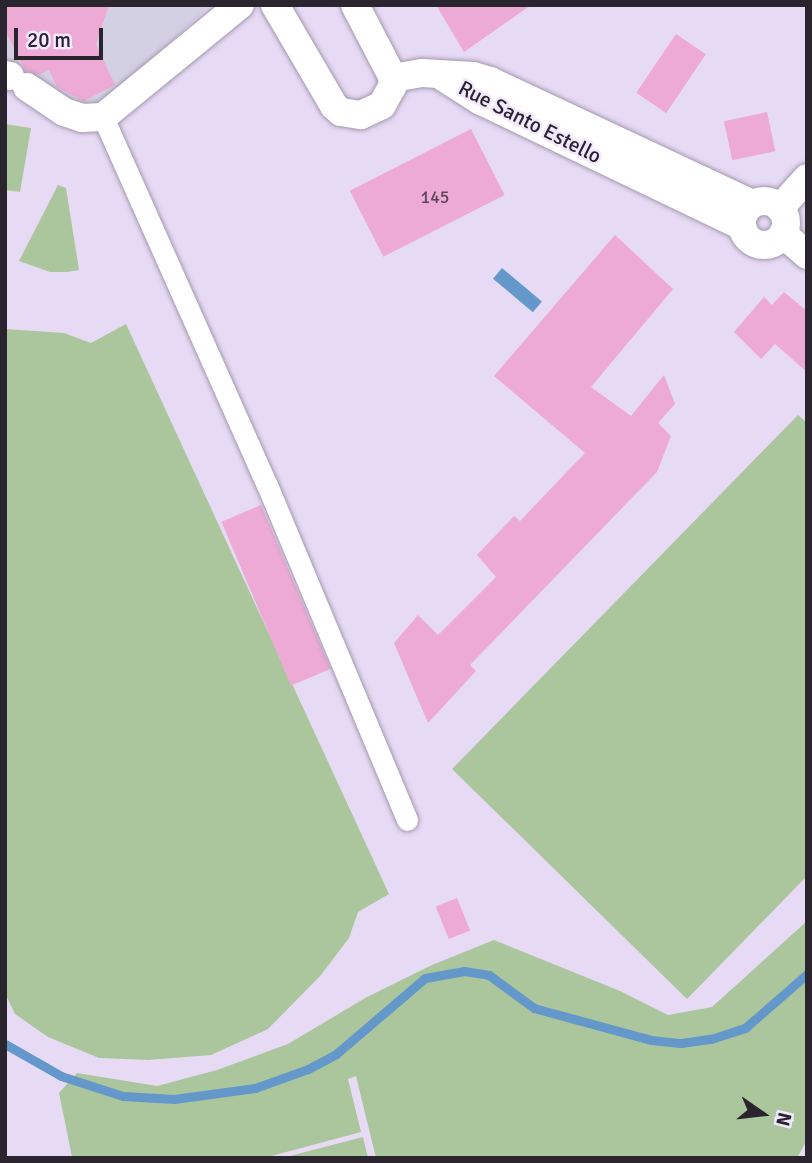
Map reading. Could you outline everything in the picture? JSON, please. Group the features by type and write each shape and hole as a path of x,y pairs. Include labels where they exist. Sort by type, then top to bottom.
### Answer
{"street":[{"path":"14,79 65,112 82,118 103,117 240,5"},
{"path":"275,5 334,106 341,112 361,115 382,105 392,88 393,78 355,5"},
{"name":"Rue Santo Estello","path":"393,78 410,73 473,76 490,81 747,215"},
{"path":"103,117 267,485 407,820"},
{"path":"807,178 781,221 773,243 759,244 747,238 747,215 766,201 781,221 807,255"}],"shaded area":[{"path":"5,5 210,5 135,76 80,123 52,117 5,84"}],"green space":[{"path":"5,124 31,128 20,192 5,190"},
{"path":"58,185 66,188 79,270 50,272 19,261"},
{"path":"126,324 389,894 358,912 349,938 321,975 268,1029 211,1055 148,1060 99,1058 48,1037 15,1014 5,993 5,329 64,333 91,343"},
{"path":"798,415 807,423 807,876 687,999 452,769"},
{"path":"807,921 807,1140 797,1158 376,1158 356,1076 348,1079 361,1132 264,1158 72,1157 59,1093 77,1073 157,1086 217,1070 288,1044 367,997 432,965 494,940 620,991 668,1015 712,1007"},
{"path":"363,1137 368,1158 282,1158"}],"water":[{"path":"502,268 542,301 533,312 493,279"}],"building":[{"path":"5,5 109,5 96,44 115,85 84,101 57,87 49,70 39,75 26,71 5,31"},
{"path":"436,5 531,5 464,52"},
{"path":"676,34 706,54 666,113 636,93"},
{"path":"767,112 775,151 732,160 724,121"},
{"path":"471,129 505,195 383,257 350,191"},
{"path":"615,235 673,289 591,387 631,416 664,375 675,404 658,423 671,436 657,472 470,665 476,671 428,723 394,643 418,615 438,635 496,577 477,555 514,516 520,521 585,453 494,376"},
{"path":"784,292 807,311 807,372 775,344 761,359 734,332 764,297 772,305"},
{"path":"261,505 331,669 291,686 221,522"},
{"path":"457,898 470,930 449,939 436,907"}],"waterway":[{"path":"5,1044 61,1076 123,1096 174,1099 255,1088 308,1069 336,1054 425,978 464,971 489,975 534,1008 651,1040 681,1043 711,1039 745,1028 807,974"}]}
